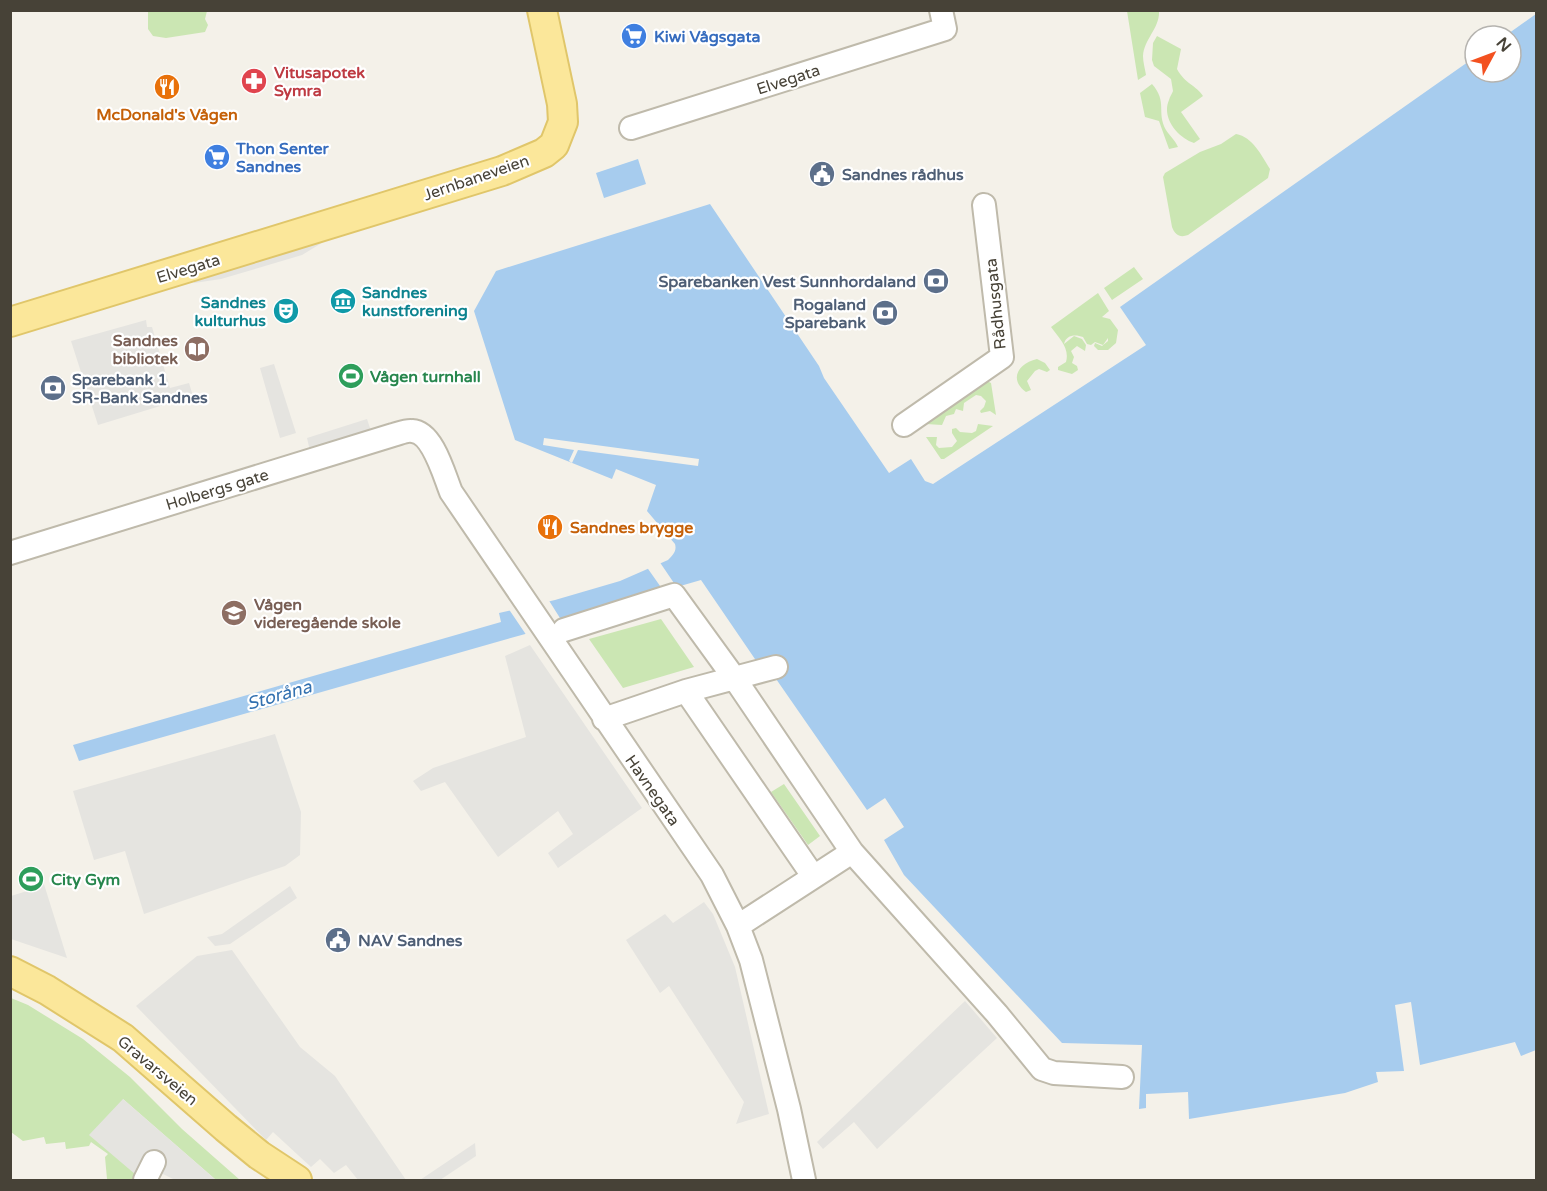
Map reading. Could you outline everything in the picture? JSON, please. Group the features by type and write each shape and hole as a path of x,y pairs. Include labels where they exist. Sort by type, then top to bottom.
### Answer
{"main road":[{"name":"Jernbaneveien","path":"366,214 502,171 544,153 554,145 563,122 562,104 542,10"},
{"name":"Elvegata","path":"10,322 366,214"},
{"name":"Gravarsveien","path":"10,971 48,990 123,1038 259,1155 297,1180"},
{"name":"Gravarsveien","path":"10,982 50,1003 91,1030 139,1068 202,1131 261,1180"}],"street":[{"name":"Elvegata","path":"631,128 943,20"},
{"name":"Rådhusgata","path":"904,425 1002,357 984,205"},
{"name":"Holbergs gate","path":"10,553 393,435 412,430 424,435"},
{"name":"Havnegata","path":"424,435 431,443 452,492 528,603 555,630 604,719 712,875 738,926 751,960 789,1109 804,1180"},
{"path":"555,630 675,595 852,852 997,1014 1042,1069 1054,1073 1122,1077"},
{"path":"604,719 686,692 776,667"},
{"path":"686,692 813,876"},
{"path":"738,926 852,852"}],"green space":[{"path":"148,11 207,11 205,19 208,25 205,32 166,38 153,36 148,29"},
{"path":"1127,11 1159,11 1157,23 1144,50 1146,75 1138,80"},
{"path":"1157,36 1181,49 1177,69 1183,78 1203,96 1181,112 1200,139 1194,143 1182,137 1169,120 1167,107 1173,91 1171,79 1154,66 1152,60 1153,43"},
{"path":"1152,84 1160,96 1163,124 1178,147 1169,149 1159,121 1145,117 1140,93"},
{"path":"1236,134 1247,139 1256,147 1270,169 1268,178 1188,235 1178,235 1172,227 1163,177 1165,173"},
{"path":"1134,267 1143,279 1112,300 1104,288"},
{"path":"1098,293 1109,311 1102,317 1110,319 1118,330 1116,343 1108,350 1098,350 1094,346 1095,343 1102,346 1108,341 1108,338 1103,345 1095,342 1091,345 1087,344 1083,337 1074,336 1082,339 1086,345 1085,351 1077,346 1071,351 1074,357 1072,363 1077,366 1078,370 1072,374 1058,370 1058,367 1066,362 1067,357 1063,343 1051,327"},
{"path":"1037,359 1045,363 1050,370 1035,371 1027,381 1031,390 1026,392 1018,382 1018,372 1025,364"},
{"path":"987,381 991,383 996,415 990,411 981,413 986,401 976,395 964,403 963,411 956,409 954,414 946,416 942,425 926,424"},
{"path":"978,424 993,426 944,459 941,459 926,437 937,437 936,445 939,448 952,447 957,441 952,429 972,433 976,431"},
{"path":"661,619 694,667 623,688 589,639"},
{"path":"784,784 820,836 808,845 771,792"},
{"path":"11,998 28,1005 83,1039 130,1077 182,1129 240,1180 216,1180 123,1099 138,1180 107,1179 105,1157 108,1154 91,1142 89,1146 66,1149 65,1142 46,1144 44,1137 23,1141 11,1132"}],"shaded area":[{"path":"330,238 302,255 221,279 194,283 192,276"},
{"path":"146,320 147,327 152,327 170,388 189,383 193,396 98,425 71,341"},
{"path":"274,364 296,433 280,438 260,368"},
{"path":"367,419 371,431 310,451 307,438"},
{"path":"530,645 642,808 558,868 548,853 573,834 558,811 498,857 445,782 421,791 413,781 433,768 526,737 505,656"},
{"path":"275,734 301,812 300,855 285,866 144,914 125,851 94,860 73,791"},
{"path":"43,881 67,958 11,939 11,896 27,891 26,886"},
{"path":"290,886 297,898 230,944 215,946 207,937 222,934"},
{"path":"704,902 713,914 735,967 769,1114 736,1124 744,1102 669,986 660,993 626,940 665,914 673,923"},
{"path":"232,950 300,1047 335,1076 406,1180 358,1180 346,1165 334,1173 320,1159 311,1167 273,1132 266,1140 136,1006 197,956"},
{"path":"965,1001 997,1038 877,1149 854,1122 823,1149 817,1142"},
{"path":"123,1099 216,1180 175,1180 159,1172 142,1180 89,1135"},
{"path":"475,1143 476,1156 440,1180 420,1180"}],"water":[{"name":"Storåna","path":"1536,14 1536,1050 1521,1056 1515,1042 1420,1065 1411,1002 1395,1005 1404,1071 1376,1072 1378,1082 1345,1093 1189,1119 1188,1092 1146,1094 1146,1108 1139,1109 1142,1045 1062,1043 904,875 884,840 904,827 885,798 867,810 774,676 783,673 778,656 757,662 701,580 618,604 565,623 79,761 73,745 501,622 499,613 620,581 668,560 675,551 675,544 647,511 656,485 616,469 612,479 515,440 474,311 496,271 710,204 889,473 911,459 925,481 933,484 1146,345 1120,307 1463,65 1463,84 1523,84 1522,24"},
{"path":"638,159 646,184 604,198 596,173"}],"pier":[{"path":"544,438 699,459 698,466 578,450 572,463 569,461 574,450 543,445"},
{"path":"659,561 678,589 665,593 646,566"},
{"path":"548,599 565,626 527,636 508,608"}],"place":[{"name":"Kiwi Vågsgata","path":"634,36"},
{"name":"Vitusapotek Symra","path":"254,81"},
{"name":"McDonald's Vågen","path":"167,87"},
{"name":"Thon Senter Sandnes","path":"217,157"},
{"name":"Sandnes rådhus","path":"822,174"},
{"name":"Sparebanken Vest Sunnhordaland","path":"936,281"},
{"name":"Sandnes kunstforening","path":"343,301"},
{"name":"Sandnes kulturhus","path":"286,311"},
{"name":"Rogaland Sparebank","path":"885,313"},
{"name":"Sandnes bibliotek","path":"197,349"},
{"name":"Vågen turnhall","path":"351,376"},
{"name":"Sparebank 1 SR-Bank Sandnes","path":"53,388"},
{"name":"Sandnes brygge","path":"550,527"},
{"name":"Vågen videregående skole","path":"234,613"},
{"name":"City Gym","path":"31,879"},
{"name":"NAV Sandnes","path":"338,940"}]}
